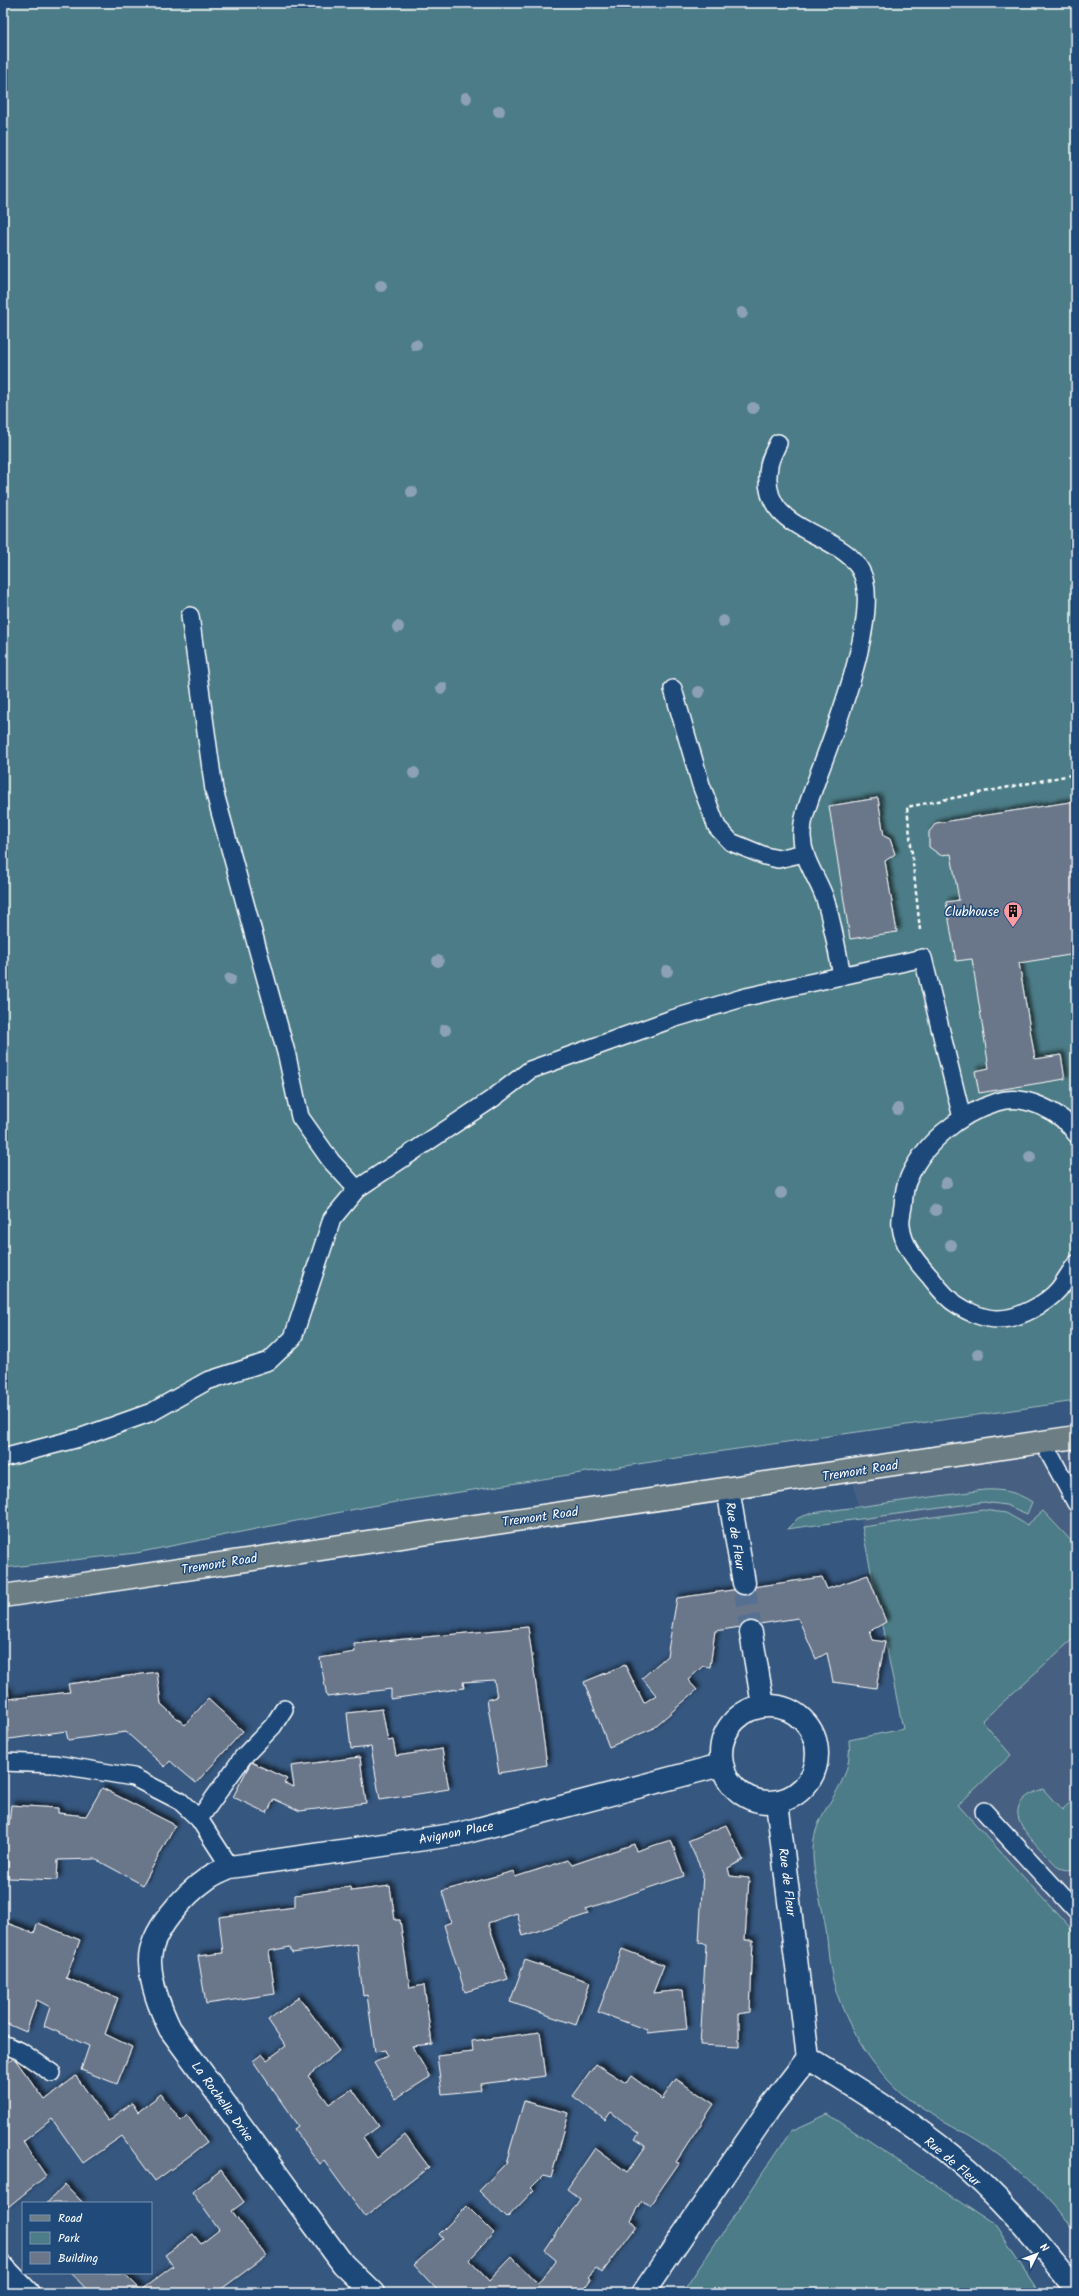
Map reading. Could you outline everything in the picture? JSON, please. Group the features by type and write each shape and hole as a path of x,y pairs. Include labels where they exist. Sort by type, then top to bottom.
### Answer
{"main road":[{"name":"Tremont Road","path":"3,1596 1076,1437"}],"street":[{"name":"Rue de Fleur","path":"728,1489 744,1583"},
{"path":"751,1632 763,1705"},
{"path":"763,1705 788,1709 807,1724 817,1747 814,1771 804,1786 800,1791 777,1802 753,1800 732,1787 721,1765 722,1738 730,1726 738,1715 763,1705"},
{"name":"Avignon Place","path":"192,1890 210,1877 230,1867 459,1834 721,1765"},
{"name":"Rue de Fleur","path":"777,1802 808,2058 866,2095 952,2156 1024,2224 1076,2289"},
{"name":"La Rochelle Drive","path":"192,1890 172,1913 156,1938 150,1961 160,2008 170,2029 343,2264 373,2293"},
{"path":"644,2293 771,2106 808,2058"},
{"path":"3,2267 28,2293"}],"lane":[{"path":"778,443 769,465 768,484 774,501 786,518 802,530 845,551 858,565 865,582 866,601 862,635 854,670 808,810 802,836 804,853 825,898 842,976"},
{"path":"190,616 214,790 287,1056 300,1117 331,1162 357,1190"},
{"path":"673,689 701,785 717,827 731,842 766,856 778,859 804,853"},
{"path":"3,1458 79,1438 152,1412 207,1381 269,1361 293,1338 332,1220 357,1190 467,1117 530,1070 672,1020 746,997 923,958 962,1118"},
{"path":"1076,1134 1071,1126 1049,1111 1027,1101 1000,1101 975,1109 962,1118 930,1146 917,1161 906,1183 900,1225 904,1241 917,1262 955,1304 974,1314 998,1319 1015,1316 1036,1307 1058,1289 1076,1264"},
{"path":"1043,1442 1076,1503"},
{"path":"199,1819 242,1757 273,1726 284,1709"},
{"path":"3,1762 55,1764 133,1777 180,1801 199,1819 230,1867"},
{"path":"984,1811 1076,1911"},
{"path":"3,2044 20,2051 52,2073"}],"path":[{"path":"923,958 908,807 1076,774"}],"shaded area":[{"path":"1076,1437 1076,1957 913,1774 851,1471"}],"green space":[{"path":"3,3 1076,3 1076,1401 702,1454 371,1506 136,1553 3,1568"},
{"path":"984,1490 1009,1492 1032,1502 1027,1514 1006,1505 984,1502 787,1529 798,1518 812,1513"},
{"path":"983,1510 1006,1513 1027,1525 1043,1511 1076,1546 1076,1636 982,1721 1011,1755 958,1805 1076,1935 1076,2233 1057,2209 1025,2177 980,2142 915,2104 901,2093 876,2066 855,2034 834,1984 826,1929 814,1868 813,1848 815,1833 820,1820 846,1772 849,1757 849,1740 903,1729 862,1527"},
{"path":"1043,1789 1062,1810 1076,1797 1076,1821 1074,1823 1076,1826 1076,1869 1068,1870 1059,1868 1039,1848 1022,1826 1018,1816 1019,1806 1027,1797"},
{"path":"828,2114 996,2226 1040,2293 682,2293 791,2131"}],"building":[{"path":"878,798 884,836 890,839 895,854 885,861 897,932 850,939 829,806"},
{"name":"Clubhouse","path":"1076,801 1076,954 1019,963 1035,1059 1061,1055 1065,1079 979,1093 975,1071 989,1068 972,959 956,961 946,902 959,900 951,854 940,855 929,847 929,832 936,823"},
{"path":"868,1575 886,1622 870,1631 873,1640 885,1642 876,1688 833,1682 827,1653 816,1659 798,1618 715,1631 710,1667 703,1666 688,1680 697,1690 652,1729 609,1747 584,1682 625,1665 644,1703 656,1695 642,1678 667,1656 677,1598 822,1577 827,1589"},
{"path":"528,1627 547,1765 499,1773 487,1700 497,1697 494,1680 463,1682 464,1688 391,1699 391,1689 327,1697 320,1658 355,1652 354,1644"},
{"path":"157,1672 161,1704 185,1725 208,1699 243,1731 196,1783 170,1761 165,1767 126,1732 68,1740 66,1731 3,1740 3,1692 8,1691 9,1699 70,1692 68,1684"},
{"path":"382,1709 388,1741 393,1740 396,1756 442,1749 449,1789 380,1800 371,1747 351,1749 347,1713"},
{"path":"360,1757 366,1803 300,1811 274,1799 267,1813 233,1797 251,1762 287,1779 284,1783 294,1787 291,1766"},
{"path":"102,1788 175,1825 143,1885 95,1859 58,1860 57,1880 8,1878 8,1860 3,1859 3,1825 9,1825 11,1805 58,1808 58,1813 86,1816"},
{"path":"726,1825 743,1860 728,1868 730,1876 749,1878 745,1940 753,1940 750,2012 739,2014 739,2047 700,2045 706,1944 699,1943 703,1873 688,1841"},
{"path":"671,1840 684,1876 586,1909 588,1914 523,1936 517,1913 488,1923 508,1979 465,1992 444,1925 451,1922 442,1891 514,1871 515,1877 568,1860 572,1865 634,1844 636,1851"},
{"path":"390,1886 395,1920 400,1920 410,1988 424,1985 432,2044 412,2046 430,2077 395,2099 374,2063 387,2056 385,2050 375,2052 367,1995 363,1996 357,1944 292,1953 290,1947 269,1951 275,1994 206,2004 198,1956 223,1953 219,1917 295,1907 295,1895 350,1887 351,1891"},
{"path":"7,1923 34,1933 38,1923 80,1940 66,1978 118,1998 105,2034 132,2047 117,2084 81,2070 89,2046 44,2026 50,2007 37,2000 26,2032 3,2022 3,1928"},
{"path":"622,1949 664,1965 653,1993 683,1990 687,2029 647,2033 647,2030 598,2012"},
{"path":"525,1960 590,1982 576,2025 510,2002"},
{"path":"299,1997 339,2051 308,2076 329,2104 352,2089 379,2126 363,2138 377,2158 405,2135 429,2167 365,2217 324,2161 320,2164 294,2129 298,2126 253,2061 262,2054 267,2060 286,2046 268,2020"},
{"path":"540,2032 546,2076 480,2084 481,2090 442,2094 437,2056 473,2052 472,2041"},
{"path":"14,2058 45,2100 76,2076 108,2121 132,2103 138,2112 161,2094 181,2121 187,2115 207,2143 155,2181 122,2136 83,2163 52,2119 23,2142 46,2176 8,2207 3,2200 3,2066"},
{"path":"596,2064 626,2083 631,2076 662,2099 676,2079 714,2104 676,2162 679,2163 650,2205 642,2201 631,2221 636,2227 602,2273 596,2268 588,2277 591,2279 581,2293 440,2293 414,2265 443,2239 439,2234 467,2206 494,2233 469,2260 489,2281 512,2257 538,2284 556,2260 545,2251 580,2199 567,2189 595,2148 627,2172 646,2146 635,2139 639,2134 611,2112 605,2120 573,2096"},
{"path":"524,2101 569,2113 551,2178 543,2176 531,2188 534,2190 507,2218 479,2191 506,2163"},
{"path":"221,2170 244,2202 232,2211 266,2256 216,2293 90,2293 72,2274 125,2274 141,2290 173,2266 165,2255 193,2234 201,2244 219,2230 192,2192"},
{"path":"65,2184 82,2202 48,2202"}],"tunnel":[{"path":"744,1583 751,1633"}],"place":[{"name":"Clubhouse","path":"1013,928"}]}
